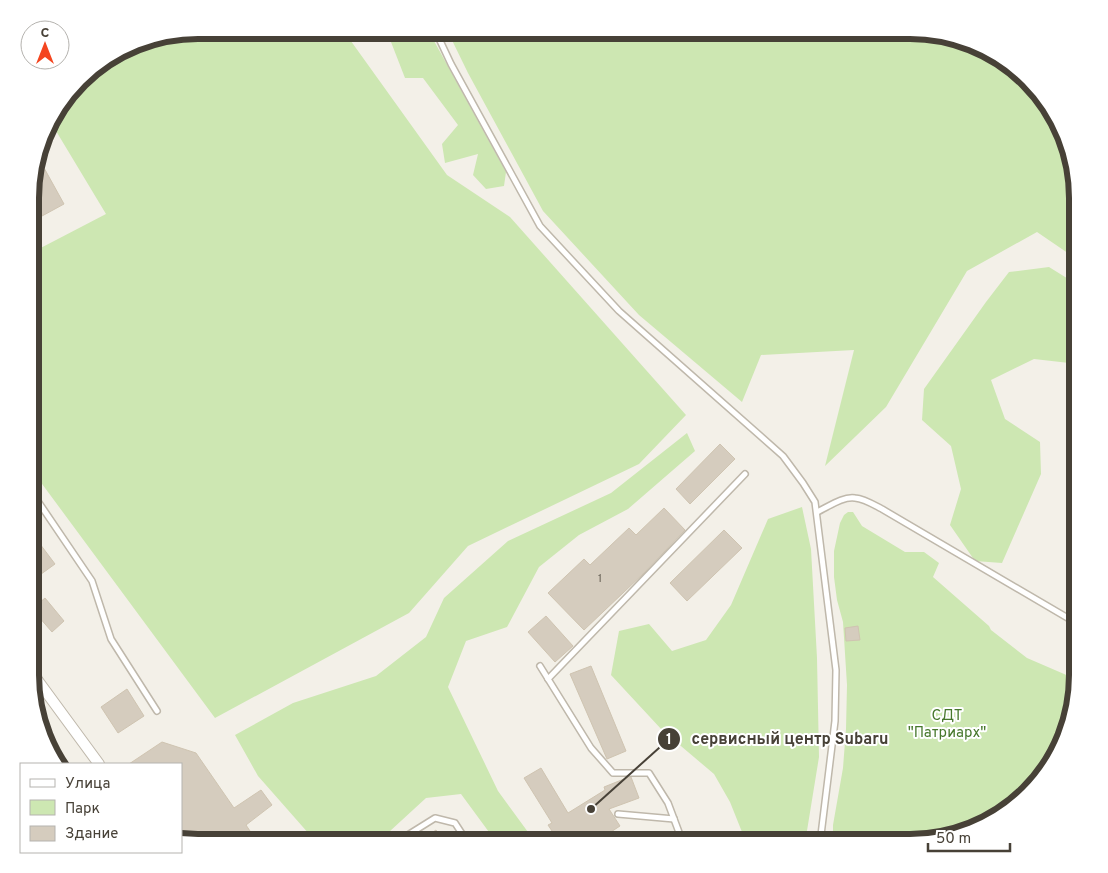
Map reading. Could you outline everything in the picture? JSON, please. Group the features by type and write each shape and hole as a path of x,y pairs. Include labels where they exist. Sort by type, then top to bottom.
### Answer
{"street":[{"path":"39,682 98,763"}],"lane":[{"path":"439,39 451,64 540,226 619,310 783,456 815,502 836,670 835,721 821,834"},
{"path":"548,679 744,474"},
{"path":"817,512 844,499 855,497 867,502 1069,619"},
{"path":"39,503 92,581 111,639 157,711"},
{"path":"540,666 591,748 613,773 649,773 668,803 680,834"},
{"path":"618,814 674,819"},
{"path":"409,834 435,818 455,823 462,834"}],"green space":[{"path":"187,39 349,39 447,175 510,217 686,415 639,464 468,546 409,613 215,718 39,480 39,249 106,214 54,128 85,85 101,72 118,60 147,47"},
{"path":"380,39 433,39 506,172 504,186 486,189 473,175 478,154 445,163 442,144 458,125 423,78 405,78 391,42"},
{"path":"451,39 921,39 951,44 990,60 1015,78 1030,93 1053,127 1064,157 1068,177 1069,254 1037,232 967,271 886,407 825,466 854,350 761,355 742,402 639,315 543,211"},
{"path":"1049,267 1069,279 1069,363 1034,359 991,380 1005,419 1040,442 1041,474 1002,563 975,561 950,525 961,489 951,446 922,420 924,389 1009,272"},
{"path":"687,433 695,451 628,509 579,535 539,567 507,627 466,641 448,687 498,791 529,834 490,834 461,794 426,798 387,834 309,834 258,776 235,735 293,703 376,676 426,637 444,598 508,541 611,493"},
{"path":"802,507 811,549 817,658 819,757 806,834 742,834 730,802 714,774 662,730 611,675 619,631 649,624 672,651 706,640 731,605 768,519"},
{"name":"СДТ \"Патриарх\"","path":"848,512 853,512 862,526 905,552 924,552 939,563 933,577 989,626 991,630 1027,658 1069,676 1066,706 1061,726 1048,755 1030,780 1015,795 981,818 951,829 921,834 833,834 843,768 846,729 847,685 843,622 837,600 834,577 834,551 840,523"}],"building":[{"path":"42,165 64,204 39,218 40,177"},
{"path":"720,444 735,459 690,504 676,489"},
{"path":"664,508 685,530 643,574 584,630 548,593 584,559 590,565 629,528 636,535"},
{"path":"724,530 742,548 687,601 670,583"},
{"path":"39,543 55,564 39,576"},
{"path":"45,598 64,621 52,632 39,617 39,603"},
{"path":"546,616 573,646 555,662 528,632"},
{"path":"858,626 860,640 846,641 845,628"},
{"path":"591,666 626,751 607,759 570,674"},
{"path":"127,689 144,716 118,733 101,707"},
{"path":"162,742 196,753 234,808 261,790 272,805 246,825 252,834 182,834 182,763 130,763"},
{"path":"541,768 568,813 605,790 604,787 629,777 631,777 639,798 609,809 620,826 608,834 554,834 548,825 552,823 524,778"},
{"path":"436,830 439,834 430,834"}],"place":[{"name":"сервисный центр Subaru","path":"591,809"}]}
